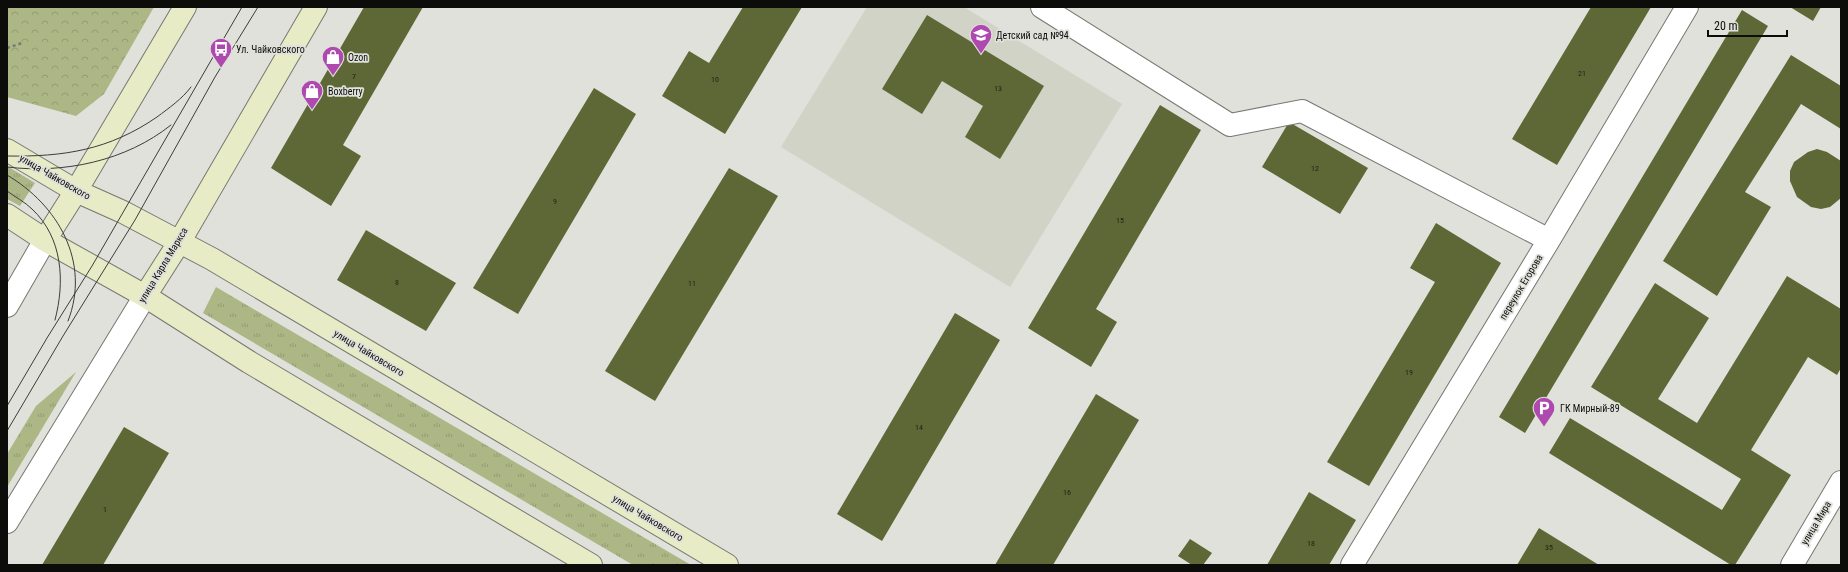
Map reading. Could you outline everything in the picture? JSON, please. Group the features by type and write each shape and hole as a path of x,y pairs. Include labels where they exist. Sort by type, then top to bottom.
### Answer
{"main road":[{"path":"45,240 76,191 185,7"},
{"name":"улица Карла Маркса","path":"145,296 180,241 316,7"},
{"name":"улица Чайковского","path":"7,150 76,191 180,241 727,565"},
{"path":"7,216 45,240 145,296 248,362 591,565"}],"street":[{"path":"1042,7 1230,125 1302,111 1549,240"},
{"name":"переулок Егорова","path":"1352,565 1549,240 1687,7"},
{"path":"7,306 45,240"},
{"name":"улица Карла Маркса","path":"7,522 145,296"},
{"name":"улица Мира","path":"1792,565 1841,482"}],"path":[{"path":"7,48 22,43"}],"shaded area":[{"path":"867,7 964,7 1122,104 1010,287 781,147"}],"green space":[{"path":"7,7 154,7 104,94 76,116 7,97"},
{"path":"7,166 35,183 20,206 7,199"},
{"path":"216,287 691,565 633,565 203,313"},
{"path":"76,372 7,487 7,454 36,406"}],"building":[{"path":"364,7 423,7 343,145 361,156 331,206 271,168"},
{"path":"743,7 802,7 725,134 662,96 689,51 709,63"},
{"path":"1591,7 1651,7 1557,165 1512,139"},
{"path":"1790,7 1821,7 1813,21"},
{"path":"1742,10 1768,26 1525,433 1499,417"},
{"path":"927,15 1044,86 1000,159 965,137 983,106 942,81 922,114 882,89"},
{"path":"1791,55 1841,86 1841,129 1801,104 1745,192 1771,207 1717,296 1663,261"},
{"path":"594,88 636,114 518,314 473,288"},
{"path":"1160,105 1201,130 1096,309 1117,322 1091,367 1028,328"},
{"path":"1289,122 1368,168 1340,214 1262,167"},
{"path":"1817,149 1827,152 1841,161 1841,198 1830,207 1821,209 1811,207 1797,197 1790,181 1790,171 1794,162 1808,152"},
{"path":"729,168 778,196 655,401 605,371"},
{"path":"1436,223 1501,263 1369,486 1327,462 1435,282 1410,268"},
{"path":"366,230 456,283 426,331 337,280"},
{"path":"1787,276 1841,309 1841,368 1837,375 1808,357 1751,450 1791,475 1735,565 1731,565 1549,453 1570,418 1722,510 1741,479 1591,387 1655,283 1709,318 1658,399 1697,423"},
{"path":"955,313 1000,340 882,541 837,514"},
{"path":"1096,394 1139,420 1053,565 995,565"},
{"path":"124,427 169,453 103,565 42,565"},
{"path":"1309,492 1356,520 1329,565 1267,565"},
{"path":"1539,528 1599,565 1517,565"},
{"path":"1190,539 1212,553 1203,565 1192,565 1178,556"}],"tram line":[{"path":"7,406 92,266 242,7"},
{"path":"7,431 63,336 135,220 215,77 258,7"},
{"path":"7,156 67,153 103,144 121,137 157,117 171,107 191,87"},
{"path":"7,167 29,169 50,168 94,162 134,148 171,125"},
{"path":"7,175 25,187 41,202 55,219 65,237 72,257 75,278 74,299 68,321"},
{"path":"7,191 29,206 50,233 56,247 59,261 60,291 55,320"}],"place":[{"name":"Детский сад №94","path":"981,54"},
{"name":"Ул. Чайковского","path":"221,68"},
{"name":"Ozon","path":"333,76"},
{"name":"Boxberry","path":"312,110"},
{"name":"ГК Мирный-89","path":"1544,428"}]}
